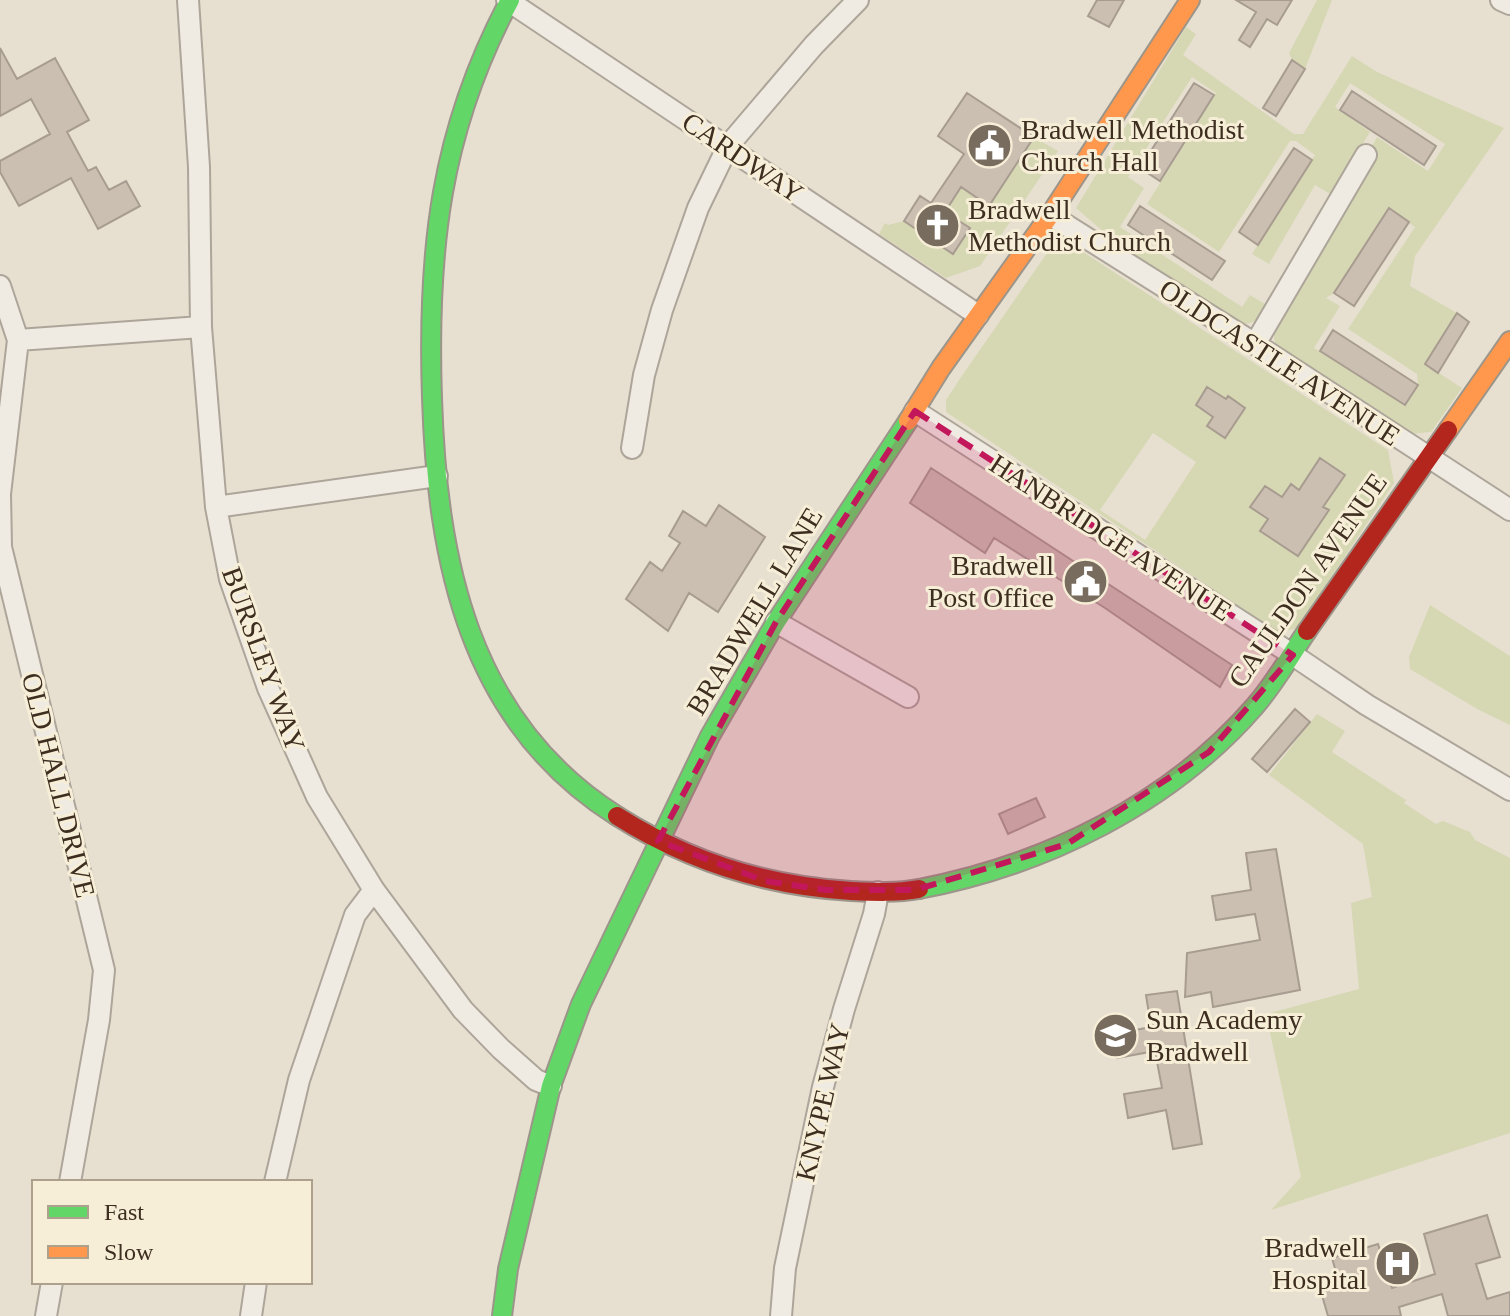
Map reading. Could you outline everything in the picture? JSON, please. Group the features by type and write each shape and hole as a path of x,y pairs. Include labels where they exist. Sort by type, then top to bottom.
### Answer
{"street":[{"name":"BURSLEY WAY","path":"188,0 199,167 201,327 216,507 230,579 268,688 317,797 374,890 463,1010 536,1080 551,1086"},
{"path":"632,448 644,375 662,310 698,208 728,146 814,45 858,0"},
{"name":"BRADWELL LANE","path":"502,1316 508,1269 551,1086 581,1004 710,736 776,622 978,315 1050,215 1190,0"},
{"path":"1501,0 1510,4"},
{"name":"CARDWAY","path":"509,1 978,315"},
{"name":"CAULDON AVENUE","path":"509,1 480,58 462,105 446,166 436,226 431,275 432,423 444,533 470,638 493,684 520,727 555,767 613,814 692,858 765,881 826,890 915,890 1000,870 1067,844 1108,822 1209,752 1256,705 1510,341"},
{"path":"1255,344 1366,155"},
{"name":"OLDCASTLE AVENUE","path":"1050,215 1510,510"},
{"path":"0,286 18,340 201,327"},
{"name":"OLD HALL DRIVE","path":"18,340 0,494 1,547 104,970 99,1020 70,1180"},
{"name":"HANBRIDGE AVENUE","path":"915,411 1367,705 1510,790"},
{"path":"216,507 437,476"},
{"path":"776,622 908,697"},
{"path":"275,1180 299,1080 355,915 374,890"},
{"name":"KNYPE WAY","path":"781,1316 785,1268 823,1087 878,892"},
{"path":"46,1316 52,1284"},
{"path":"251,1316 256,1284"}],"highlighted area":[{"path":"915,411 1293,655 1209,752 1067,844 915,890 826,890 765,881 658,841 776,622"}],"green space":[{"path":"1317,0 1332,0 1305,69 1292,60 1289,53"},
{"path":"1186,27 1196,34 1183,55 1294,134 1303,134 1352,56 1377,72 1504,128 1415,256 1410,286 1457,313 1425,364 1462,388 1431,432 1410,434 1277,349 1274,339 1274,326 1377,137 1428,171 1445,144 1350,83 1335,107 1370,132 1332,195 1315,185 1269,264 1252,254 1315,155 1296,141 1290,141 1219,252 1147,204 1216,93 1192,77 1128,177 1144,188 1120,227 1242,307 1250,295 1268,306 1254,321 1241,325 1111,242 1112,239 1076,208","holes":["1389,209 1415,227 1348,329 1417,374 1418,385 1405,405 1314,348 1340,306 1326,298 1334,293"]},
{"path":"1034,137 1058,151 980,266 946,278 879,234 885,223 904,221 953,254 970,229 945,212 961,187 989,205"},
{"path":"1063,239 1388,450 1394,483 1297,628 1283,632 1275,630 946,412 946,400 1054,243","holes":["1153,433 1196,462 1145,540 1100,510"]},
{"path":"1430,605 1510,656 1510,725 1410,669 1409,657"},
{"path":"1317,714 1345,731 1332,752 1406,800 1404,803 1436,824 1443,821 1470,832 1475,840 1510,858 1510,1133 1271,1210 1301,1177 1266,1014 1359,989 1351,903 1372,897 1363,844 1269,775"}],"building":[{"path":"1097,0 1124,0 1109,27 1088,16"},
{"path":"1236,0 1292,0 1277,25 1267,19 1250,47 1239,40 1256,12"},
{"path":"0,48 17,79 55,58 89,120 67,132 88,171 96,167 109,190 126,181 140,206 98,229 71,178 19,206 0,172 0,161 50,134 31,99 0,116"},
{"path":"1292,60 1305,69 1276,116 1263,108"},
{"path":"1194,83 1214,95 1160,181 1140,168"},
{"path":"1352,91 1436,146 1424,165 1340,110"},
{"name":"Bradwell Methodist Church Hall","path":"967,93 1034,137 989,206 961,187 945,212 970,228 953,254 904,221 920,196 931,203 964,154 938,136"},
{"path":"1294,148 1312,160 1258,245 1239,232"},
{"path":"1140,206 1225,261 1212,280 1128,225"},
{"path":"1389,208 1409,222 1354,306 1334,293"},
{"path":"1457,313 1469,322 1438,373 1425,364"},
{"path":"1333,330 1418,385 1405,405 1320,351"},
{"path":"1207,387 1245,408 1225,438 1207,426 1213,417 1196,405"},
{"path":"1320,458 1345,475 1323,507 1329,510 1298,556 1260,531 1268,519 1250,507 1265,486 1282,497 1291,484 1299,490"},
{"path":"931,468 1232,665 1220,687 1105,608 994,538 985,553 910,503"},
{"path":"719,505 765,537 718,612 689,593 668,631 626,599 650,562 662,571 680,543 669,536 683,511 706,526"},
{"path":"1295,709 1310,722 1267,772 1252,759"},
{"path":"1036,798 1045,817 1008,834 999,814"},
{"path":"1276,849 1300,990 1213,1007 1211,992 1185,997 1187,953 1260,940 1255,914 1216,920 1212,896 1251,890 1246,853"},
{"path":"1177,991 1202,1144 1173,1149 1166,1110 1128,1118 1124,1094 1162,1088 1155,1051 1117,1058 1114,1034 1151,1027 1146,995"},
{"path":"1487,1215 1500,1257 1476,1264 1487,1299 1510,1292 1510,1316 1448,1316 1442,1294 1399,1307 1401,1316 1328,1316 1321,1292 1340,1286 1332,1258 1378,1244 1392,1288 1435,1274 1424,1234"}],"traffic: fast":[{"path":"510,0 486,49 453,145 436,242 432,292 432,398 442,518 453,577 470,632 494,685 526,734 566,778 617,816"},
{"path":"502,1316 508,1269 551,1086 581,1004 710,736 776,622 908,421"},
{"path":"919,889 1013,864 1058,846 1145,801 1184,773 1255,706 1307,631"}],"traffic: slow":[{"path":"908,421 941,368 1050,215 1190,0"},
{"path":"1448,430 1510,341"}],"traffic: jam":[{"path":"1307,631 1448,430"},
{"path":"617,816 672,846 758,877 851,891 919,889"}],"place":[{"name":"Bradwell Methodist Church Hall","path":"990,145"},
{"name":"Bradwell Methodist Church","path":"937,225"},
{"name":"Bradwell Post Office","path":"1085,581"},
{"name":"Sun Academy Bradwell","path":"1115,1035"},
{"name":"Bradwell Hospital","path":"1398,1263"}]}
